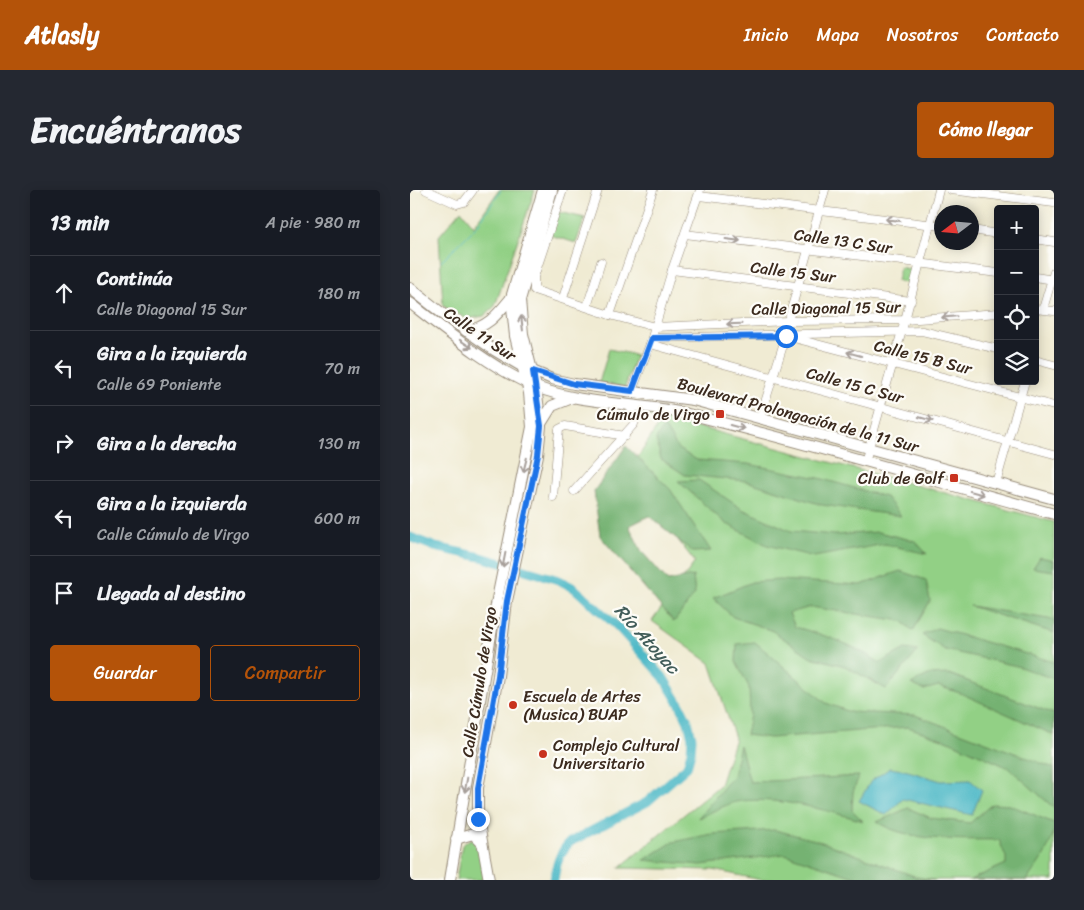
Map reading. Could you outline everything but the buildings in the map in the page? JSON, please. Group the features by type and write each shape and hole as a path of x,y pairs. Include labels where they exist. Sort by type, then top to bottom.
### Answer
{"main road":[{"path":"466,331 480,329 490,323 511,298 543,190"},
{"name":"Calle Cúmulo de Virgo","path":"450,880 474,739 502,600 523,523 538,455 541,426 536,387 524,334 520,300 552,190"},
{"name":"Calle 11 Sur","path":"410,288 494,350 533,371"},
{"name":"Calle Cúmulo de Virgo","path":"489,880 477,806 482,762 498,676 502,600 512,521 532,427 526,382 515,336 511,298"},
{"name":"Calle 11 Sur","path":"410,303 490,360 536,387"},
{"path":"490,360 494,350"},
{"name":"Boulevard Prolongación de la 11 Sur","path":"533,371 574,384 693,400 1054,499"},
{"name":"Boulevard Prolongación de la 11 Sur","path":"536,387 572,398 690,414 1054,514"},
{"path":"541,426 552,406 572,398"},
{"path":"474,739 481,740 482,762"},
{"path":"456,840 472,834 480,840 485,851"}],"street":[{"path":"429,191 461,204 473,190"},
{"name":"Calle Diagonal 15 Sur","path":"563,190 534,277 534,290 610,315 655,327 788,321 906,320 994,312"},
{"path":"563,298 598,190"},
{"path":"610,315 653,190"},
{"path":"788,321 825,190"},
{"path":"864,462 906,320 939,190"},
{"path":"951,190 1054,203"},
{"path":"632,391 651,341 672,270 700,193 819,211 934,225"},
{"path":"979,231 994,233"},
{"name":"Calle 13 C Sur","path":"685,234 994,273"},
{"path":"1039,240 1054,242"},
{"path":"587,307 601,262"},
{"name":"Calle 15 Sur","path":"672,270 911,301"},
{"path":"1039,278 1053,277 1039,309 1054,312"},
{"name":"Calle Diagonal 15 Sur","path":"651,341 926,331 994,349"},
{"path":"760,418 786,336"},
{"name":"Calle 15 B Sur","path":"786,336 1054,406"},
{"name":"Calle 15 C Sur","path":"651,341 772,377 1054,454"},
{"path":"1039,361 1054,365"},
{"path":"996,483 1024,385"},
{"path":"574,492 625,436 635,421 636,416 629,406"},
{"path":"553,497 559,429 565,426 625,436"}],"green space":[{"path":"499,190 535,190 495,306 484,316 467,319 443,306 439,236 461,210 474,226"},
{"path":"558,212 585,218 576,243 550,235"},
{"path":"900,267 913,270 910,284 897,281"},
{"path":"609,349 636,355 625,387 599,383"},
{"path":"646,413 1054,522 1054,880 761,880 713,870 619,868 720,785 735,738 710,663 652,621 695,562 654,509 630,470 659,424"},
{"path":"664,426 678,449 697,460 748,464 819,478 886,497 901,516 822,505 746,481 685,475 661,459 656,439"},
{"path":"626,446 670,489 711,551 693,552 649,516 629,526 642,552 668,581 693,576 695,594 674,622 600,536 594,491"},
{"path":"699,480 742,509 791,531 835,535 878,532 915,541 927,554 885,544 814,557 767,545 725,523 678,481"},
{"path":"1040,557 1054,560 1054,571 1033,568"},
{"path":"900,571 926,580 930,601 913,631 902,621 811,607 789,613 795,627 839,641 880,663 905,649 918,651 886,689 845,666 811,657 771,630 733,617 713,598 752,582 779,580 861,585"},
{"path":"970,606 1054,620 1054,633"},
{"path":"937,628 1054,662 1054,679 1017,666 945,650 922,635"},
{"path":"755,642 826,703 850,712 915,715 1054,768 1054,808 1009,768 951,742 908,727 770,738 746,735 750,715 749,687 736,662 737,644"},
{"path":"949,674 1054,714 1054,735 960,693 938,686 924,690 911,684 928,675"},
{"path":"740,745 750,782 859,776 853,792 852,810 863,821 803,805 756,800 736,802 698,818 733,776"},
{"path":"992,804 1010,805 1054,823 1049,846 1027,880 970,880 1006,864 1006,857 999,840 920,837 890,829 877,822 908,808 931,818 970,823"},
{"path":"775,830 819,841 917,877 934,880 863,880 785,854 701,865 644,860 673,842 712,834"},
{"path":"470,839 478,841 486,880 456,880 462,845"}],"water":[{"path":"890,768 908,771 941,781 970,780 982,790 972,815 903,799 886,815 859,801 871,781"}],"waterway":[{"path":"441,262 477,226 501,190"},
{"name":"Río Atoyac","path":"410,537 435,547 481,557 559,580 574,588 619,628 663,677 688,721 692,738 687,767 647,802 570,842 563,850 559,859 554,880"}],"place":[{"name":"Cúmulo de Virgo","path":"720,414"},
{"name":"Club de Golf","path":"954,478"},
{"name":"Escuela de Artes (Musica) BUAP","path":"513,705"},
{"name":"Complejo Cultural Universitario","path":"543,754"}],"route":[{"path":"478,819 478,788 498,676 507,601 538,455 541,426 540,407 533,371 552,379 574,384 632,391 652,338 786,336"}]}
